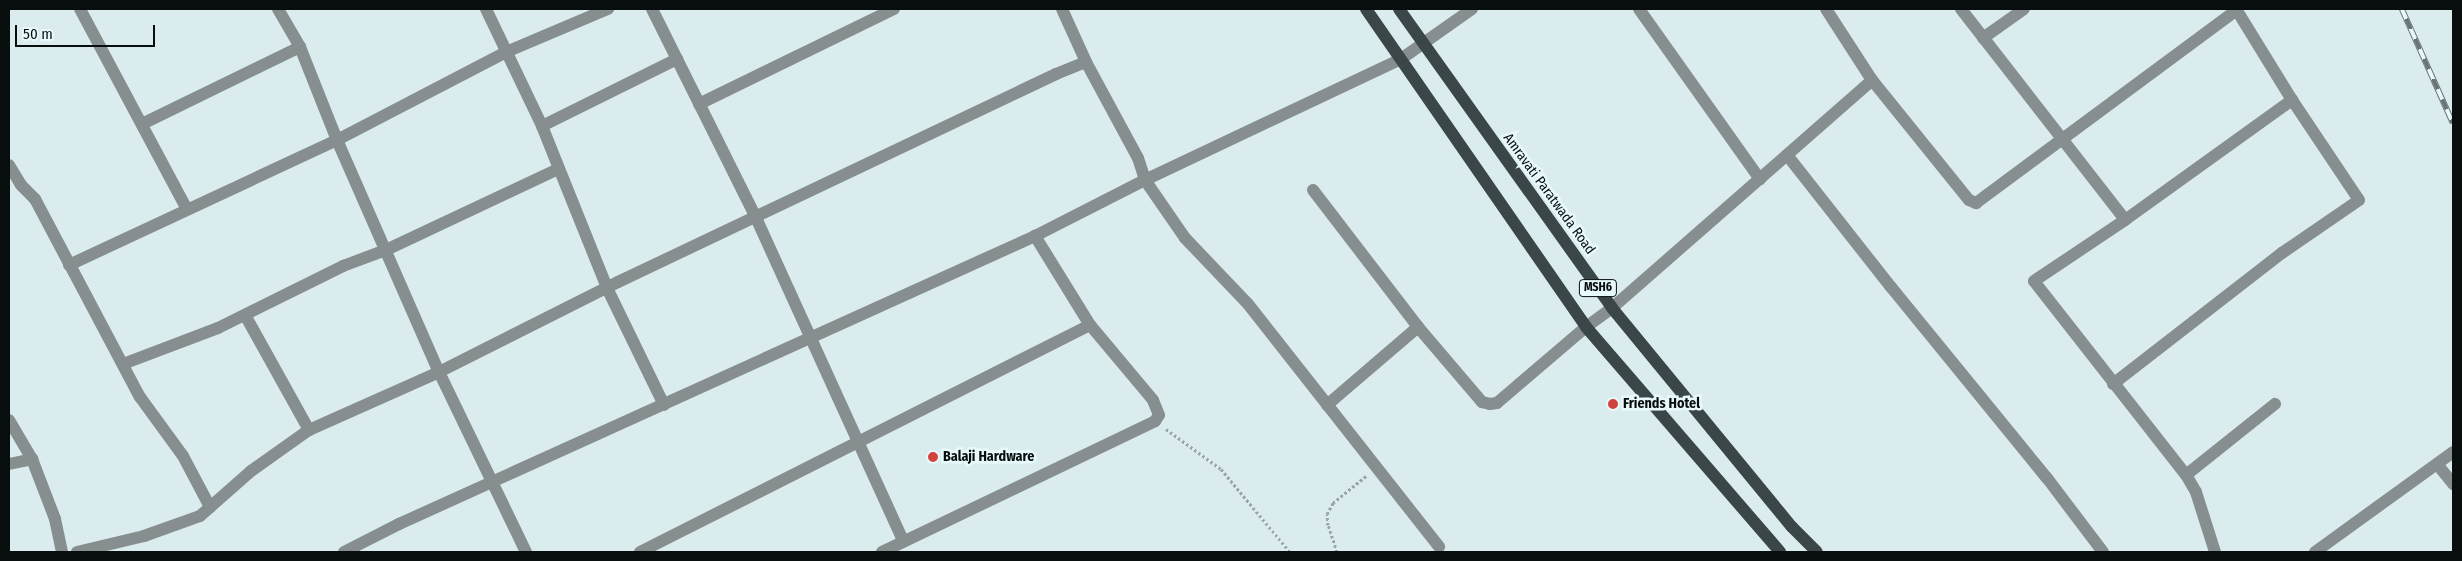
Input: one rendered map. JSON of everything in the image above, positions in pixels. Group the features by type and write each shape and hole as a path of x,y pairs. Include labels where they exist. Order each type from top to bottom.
{"main road":[{"name":"MSH6","path":"1366,9 1586,327 1780,552"},
{"name":"Amravati Paratwada Road","path":"1399,9 1612,308 1792,527 1816,552"}],"street":[{"path":"80,9 188,210"},
{"path":"278,9 300,48 337,140 439,372 526,552"},
{"path":"486,9 542,126 607,288 664,405"},
{"path":"69,265 337,140 506,52 608,9"},
{"path":"652,9 756,217 904,541"},
{"path":"699,104 894,9"},
{"path":"1062,9 1086,62 1138,158 1146,180 1184,238 1248,304 1439,547"},
{"path":"344,552 399,524 664,405 810,336 1035,236 1146,180 1401,59 1472,9"},
{"path":"1639,9 1760,178"},
{"path":"1826,9 1872,80 1972,203 1976,203 2236,10 2292,100 2359,200 2282,253 2114,384"},
{"path":"1961,9 2125,220"},
{"path":"1983,38 2024,9"},
{"path":"142,124 300,48"},
{"path":"542,126 677,59"},
{"path":"77,552 144,536 200,516 252,471 309,430 439,372 607,288 1056,74 1086,62"},
{"path":"1313,190 1418,327 1482,402 1497,403 1586,327 1612,308 1872,80"},
{"path":"2215,552 2196,492 2186,475 2034,281 2125,220 2292,100"},
{"path":"1787,155 1891,287 2047,478 2103,552"},
{"path":"9,165 21,185 34,199 140,397 183,456 210,507"},
{"path":"123,364 218,328 343,266 386,250 558,169"},
{"path":"9,189 21,185"},
{"path":"882,552 1155,421 1159,415 1153,400 1090,325 1035,236"},
{"path":"246,315 309,430"},
{"path":"640,552 1090,325"},
{"path":"1327,405 1418,327"},
{"path":"2186,475 2275,404"},
{"path":"9,420 32,458 55,519 62,552"},
{"path":"2315,552 2453,452"},
{"path":"9,464 32,458"},
{"path":"2437,464 2453,484"}],"path":[{"path":"1155,421 1221,469 1290,552"},
{"path":"1337,552 1328,525 1327,514 1333,503 1376,468"}],"railway":[{"path":"2402,9 2453,123"}],"place":[{"name":"Friends Hotel","path":"1613,404"},
{"name":"Balaji Hardware","path":"933,457"}]}
